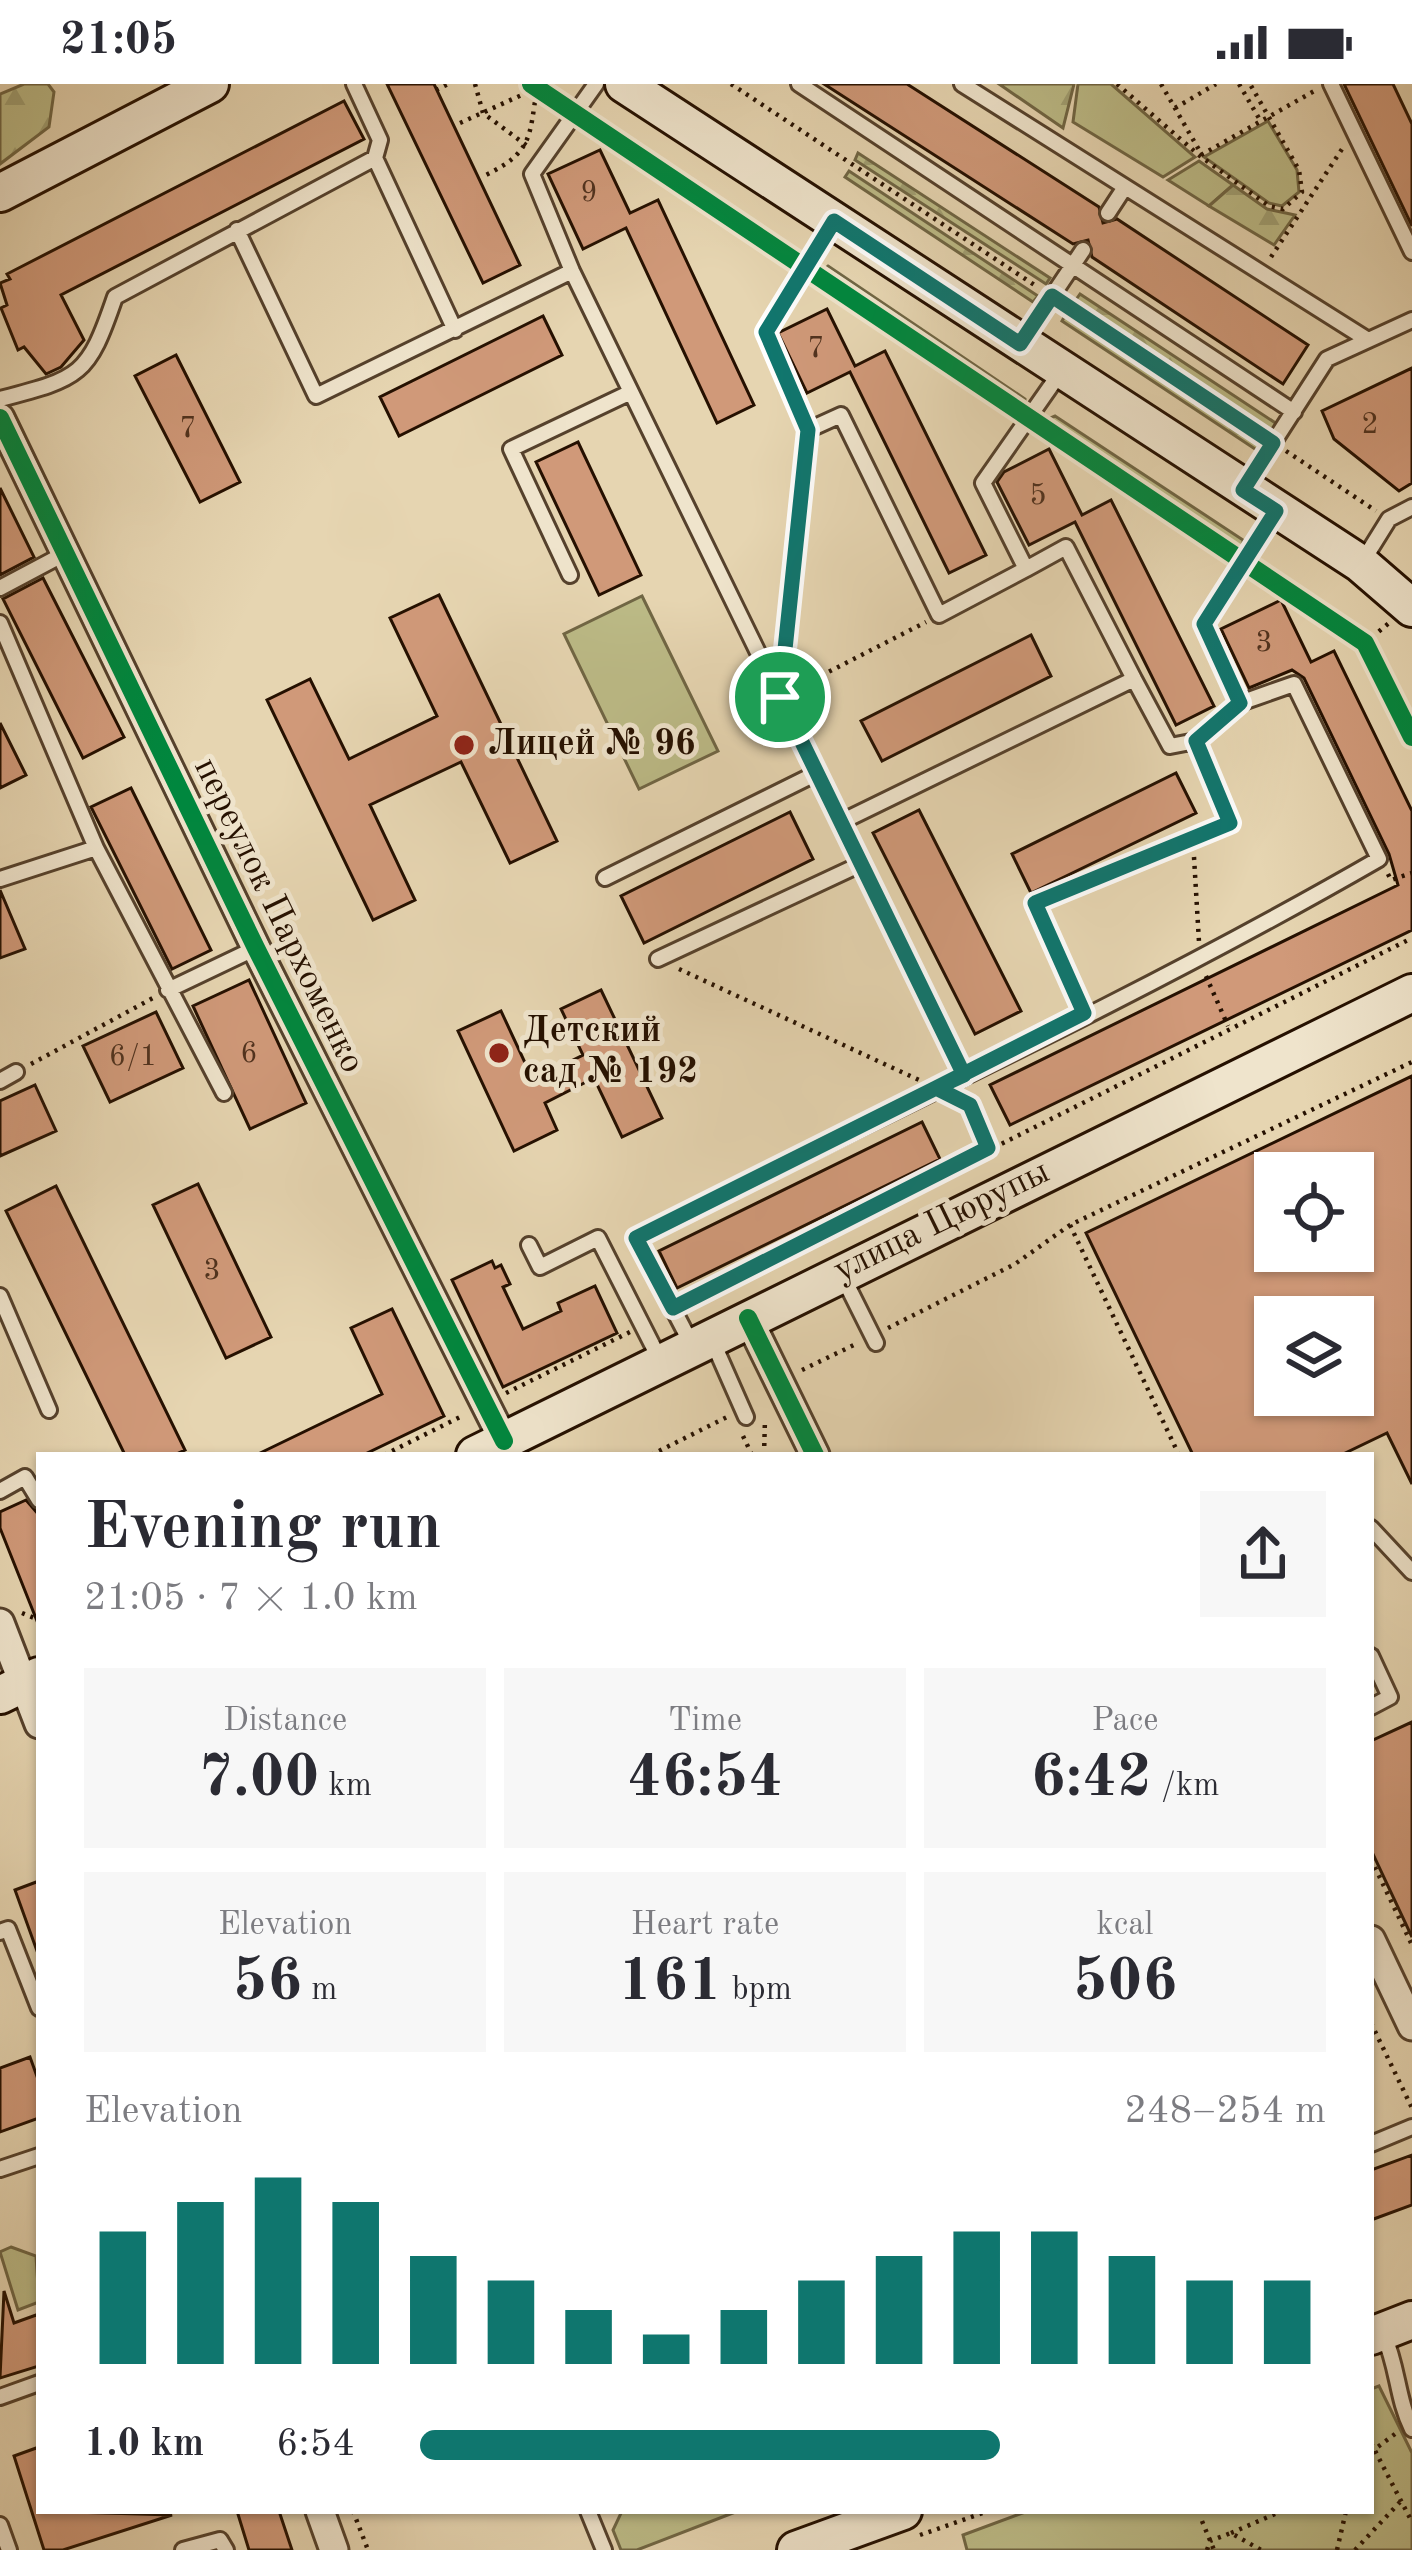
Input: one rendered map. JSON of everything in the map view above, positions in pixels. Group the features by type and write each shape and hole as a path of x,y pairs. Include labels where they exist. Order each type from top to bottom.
{"main road":[{"path":"0,194 166,96 210,84"},
{"path":"624,84 1385,578 1401,615"},
{"name":"улица Цюрупы","path":"489,1448 1412,993"},
{"path":"796,2550 902,2527"}],"street":[{"name":"переулок Пархоменко","path":"0,420 256,948 485,1403 489,1448"},
{"path":"748,1318 813,1452"},
{"path":"8,1617 21,1685 36,1718"},
{"path":"1374,1946 1412,2026"},
{"path":"321,2514 334,2550"}],"lane":[{"path":"354,84 380,140 375,158 455,330"},
{"path":"596,84 532,174 572,271 964,1075"},
{"path":"799,84 1078,257 1294,412"},
{"path":"962,84 1368,340"},
{"path":"1328,84 1412,252"},
{"path":"0,399 57,384 93,359 115,297 375,158"},
{"path":"1108,213 1125,187"},
{"path":"745,1412 688,1348 636,1238 1084,1013 1200,962 1379,859 1294,684 1240,703 1196,741 1169,746 1066,547 939,616 841,415 808,430 766,332 834,221"},
{"path":"237,230 316,397 572,271"},
{"path":"1020,344 1078,257"},
{"path":"1243,490 1327,358 1412,320"},
{"path":"1026,569 983,483 1062,370"},
{"path":"570,575 511,449 631,392"},
{"path":"1385,578 1389,519 1412,507"},
{"path":"1240,703 1204,624 1276,511"},
{"path":"0,588 64,554"},
{"path":"0,623 96,848 224,1093"},
{"path":"841,822 1134,680"},
{"path":"1084,1013 1035,903 1230,823 1196,741"},
{"path":"605,878 817,773"},
{"path":"0,880 96,848"},
{"path":"658,959 861,864"},
{"path":"168,990 256,948"},
{"path":"0,1081 16,1072"},
{"path":"530,1245 540,1267 598,1238 642,1327 688,1348"},
{"path":"841,1272 874,1339"},
{"path":"0,1296 49,1409"},
{"path":"0,1492 26,1478 36,1495"},
{"path":"1374,1531 1412,1572"},
{"path":"1374,1662 1390,1697 1374,1705"},
{"path":"0,1932 8,1929 36,2000"},
{"path":"1374,2143 1412,2128"},
{"path":"0,2169 36,2157"},
{"path":"1388,2329 1399,2369 1401,2407 1412,2429"},
{"path":"0,2397 36,2384"},
{"path":"589,2514 604,2550"},
{"path":"0,2525 9,2550"},
{"path":"183,2550 220,2540 226,2550"}],"path":[{"path":"436,90 448,84"},
{"path":"475,84 483,113 546,156"},
{"path":"730,84 1389,519"},
{"path":"1118,84 1201,155 1269,206 1283,208 1302,192 1299,170 1239,84"},
{"path":"1161,84 1201,155"},
{"path":"1174,108 1216,84"},
{"path":"1250,84 1264,119"},
{"path":"1201,155 1328,84"},
{"path":"460,123 535,86"},
{"path":"535,86 575,113"},
{"path":"484,176 514,162 527,147 535,86"},
{"path":"1262,272 1354,132"},
{"path":"780,697 808,430"},
{"path":"1365,643 1401,615"},
{"path":"780,697 939,616"},
{"path":"1347,631 1365,643 1375,662"},
{"path":"1394,700 1409,723"},
{"path":"673,1308 1412,938"},
{"path":"658,959 970,1105 988,1148"},
{"path":"16,1072 168,990"},
{"path":"764,1452 763,1396 780,1384 1015,1264 1070,1225 1412,1062"},
{"path":"1070,1225 1179,1452"},
{"path":"389,1452 642,1327"},
{"path":"658,1452 745,1412"},
{"path":"1374,1864 1412,1945"},
{"path":"1374,2029 1412,2108"},
{"path":"1374,2448 1398,2432 1401,2407"},
{"path":"1374,2453 1412,2522"},
{"path":"1355,2550 1401,2501"},
{"path":"353,2514 368,2550"},
{"path":"902,2527 972,2514"},
{"path":"1210,2541 1275,2514"},
{"path":"1337,2550 1345,2514"},
{"path":"1202,2521 1211,2550"},
{"path":"1231,2534 1261,2550"}],"green space":[{"path":"24,84 48,84 54,92 49,127 0,164 0,94"},
{"path":"999,84 1074,84 1063,128"},
{"path":"1078,84 1111,84 1195,157 1163,177 1073,122"},
{"path":"1268,121 1297,170 1299,192 1282,206 1269,203 1204,157"},
{"path":"858,153 1050,278 1046,284 855,160"},
{"path":"1199,161 1233,185 1209,206 1168,180"},
{"path":"849,171 1038,296 1033,302 845,177"},
{"path":"1233,185 1267,209 1295,215 1274,245 1209,206"},
{"path":"828,266 1025,399 1025,407 822,271"},
{"path":"1080,294 1277,424 1272,431 1075,301"},
{"path":"1066,314 1263,444 1258,451 1062,321"},
{"path":"1055,416 1243,540 1243,548 1048,419"},
{"path":"642,596 718,751 639,789 564,634"},
{"path":"11,2247 36,2256 36,2303 18,2310 0,2252"},
{"path":"1379,2386 1412,2453 1412,2550 967,2550 963,2535 1020,2514 1374,2514 1374,2388"},
{"path":"621,2514 730,2514 637,2550 621,2550 613,2530"}],"building":[{"path":"387,84 434,84 520,265 483,283"},
{"path":"824,84 907,84 1099,207 1103,223 1117,219 1308,345 1283,384 1092,257 1088,240 1073,244"},
{"path":"1344,84 1393,84 1412,124 1412,226"},
{"path":"344,101 364,139 61,295 84,340 61,367 46,374 24,347 18,350 1,308 7,305 0,283 10,279 7,274"},
{"path":"600,150 630,213 658,200 754,405 717,423 626,228 583,249 548,174"},
{"path":"827,309 855,366 885,351 986,555 949,573 850,372 807,393 778,333"},
{"path":"543,316 562,355 399,436 380,397"},
{"path":"176,355 240,482 200,502 135,376"},
{"path":"1412,368 1412,483 1399,491 1334,439 1322,411"},
{"path":"578,442 641,575 599,595 536,462"},
{"path":"1049,449 1082,515 1111,500 1214,706 1176,725 1075,522 1029,545 997,482 1004,472"},
{"path":"0,488 34,557 0,575"},
{"path":"43,578 124,737 83,758 3,599"},
{"path":"439,595 557,841 510,863 461,762 370,805 415,900 373,920 267,700 310,679 349,759 437,716 390,618"},
{"path":"1281,600 1311,662 1334,651 1412,811 1412,930 1010,1125 990,1085 1398,885 1389,854 1304,678 1292,670 1249,688 1221,629"},
{"path":"1031,635 1051,676 882,761 861,721"},
{"path":"0,723 26,775 0,788"},
{"path":"1176,773 1196,813 1031,893 1012,854"},
{"path":"131,788 211,950 172,969 91,807"},
{"path":"919,810 1021,1011 975,1034 873,833"},
{"path":"790,812 813,859 644,943 621,896"},
{"path":"0,890 25,949 0,958"},
{"path":"249,980 306,1103 250,1129 193,1006"},
{"path":"601,990 662,1118 622,1137 594,1078 545,1103 557,1130 514,1151 458,1031 501,1011 533,1080 583,1055 561,1009"},
{"path":"156,1012 183,1068 110,1102 83,1046"},
{"path":"1412,1076 1412,1484 1387,1433 1347,1452 1192,1452 1086,1233 1254,1152 1254,1272 1374,1272 1374,1152 1254,1152"},
{"path":"35,1085 56,1131 0,1156 0,1101"},
{"path":"922,1122 940,1159 677,1288 659,1251"},
{"path":"198,1184 271,1337 226,1358 153,1205"},
{"path":"56,1186 185,1450 124,1452 6,1211"},
{"path":"492,1261 495,1268 501,1265 510,1284 503,1287 523,1329 561,1311 558,1303 595,1286 617,1333 503,1387 452,1280"},
{"path":"392,1309 444,1416 369,1452 262,1452 382,1394 351,1328"},
{"path":"26,1500 36,1512 36,1618 0,1528 0,1512"},
{"path":"1412,1722 1412,1937 1374,1856 1374,1740"},
{"path":"36,1882 36,1948 15,1890"},
{"path":"30,2057 36,2074 36,2119 0,2132 0,2068"},
{"path":"1412,2155 1412,2205 1374,2219 1374,2169"},
{"path":"4,2291 14,2323 36,2315 36,2367 0,2378"},
{"path":"36,2448 36,2514 172,2515 63,2550 44,2550 14,2456"},
{"path":"238,2514 280,2514 292,2550 249,2550"}],"cycle path":[{"path":"531,84 1365,643 1412,737"},
{"path":"0,418 256,948 504,1441"},
{"path":"748,1318 814,1452"}],"place":[{"name":"Лицей № 96","path":"464,745"},
{"name":"Детский сад № 192","path":"499,1053"}],"route":[{"path":"780,697 808,430 766,332 802,266 834,221 1020,344 1052,296 1273,443 1243,490 1276,511 1204,624 1240,703 1196,741 1230,823 1035,903 1084,1013 964,1075 936,1088 970,1105 988,1148 673,1308 636,1238 936,1088 964,1075 780,697"}]}
